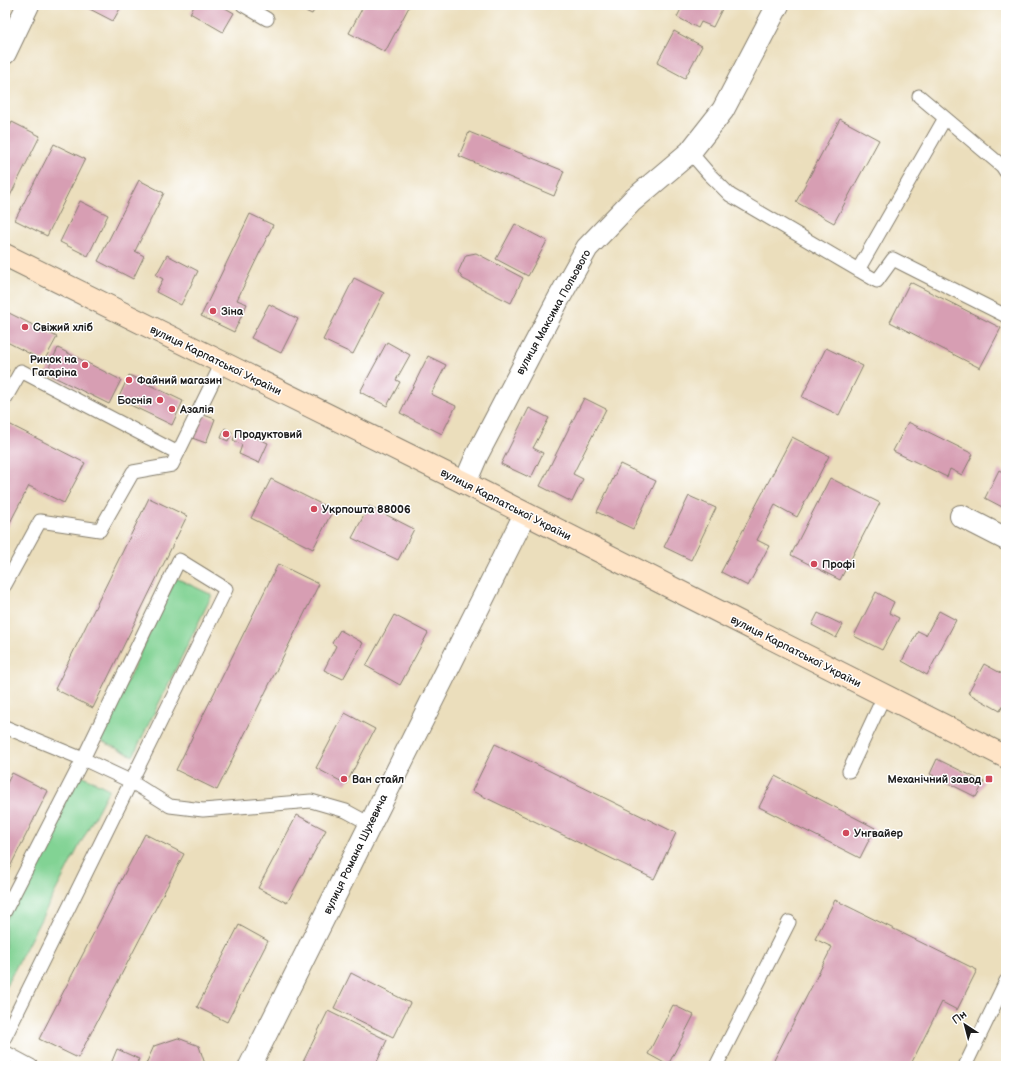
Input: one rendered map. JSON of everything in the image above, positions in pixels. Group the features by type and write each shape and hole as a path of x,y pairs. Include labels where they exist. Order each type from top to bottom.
{"main road":[{"name":"вулиця Карпатської України","path":"5,255 465,483 1006,757"}],"street":[{"path":"5,52 28,5"},
{"name":"вулиця Максима Польового","path":"465,483 477,455 547,321 588,248 632,202 690,152 723,110 778,5"},
{"name":"вулиця Романа Шухевича","path":"250,1066 525,514"},
{"path":"962,516 1006,538"}],"lane":[{"path":"243,5 267,19"},
{"path":"919,96 1002,166 1006,172"},
{"path":"858,270 945,118"},
{"path":"690,152 709,174 730,194 877,281 893,259 1006,316"},
{"path":"5,585 40,522 100,530 133,472 172,465 222,363"},
{"path":"5,399 21,371 178,453"},
{"path":"5,910 83,759 179,560 226,588 5,1037"},
{"path":"849,771 884,696"},
{"path":"5,727 83,759 130,781 170,806 203,810 311,801 346,812 370,824"},
{"path":"716,1066 789,922"},
{"path":"965,1066 1006,981"},
{"path":"5,1052 31,1066"}],"green space":[{"path":"176,578 212,595 133,756 99,740"},
{"path":"79,774 109,789 5,988 5,921"}],"building":[{"path":"82,5 122,5 113,21"},
{"path":"195,5 220,5 234,13 223,32 190,13"},
{"path":"292,5 317,5 312,14"},
{"path":"364,5 410,5 385,52 349,33"},
{"path":"683,5 724,5 713,27 701,22 698,28 677,17"},
{"path":"674,31 702,46 685,78 657,63"},
{"path":"840,119 879,140 834,223 796,202"},
{"path":"12,122 40,136 5,206 5,137"},
{"path":"469,132 564,171 554,196 459,156"},
{"path":"54,144 85,159 47,236 15,220"},
{"path":"139,180 164,193 135,251 144,256 133,279 98,261"},
{"path":"80,201 108,215 88,256 60,242"},
{"path":"250,214 273,225 237,300 247,304 234,332 201,316"},
{"path":"515,224 547,241 528,276 496,259"},
{"path":"476,253 523,278 511,303 463,279 458,272 466,255"},
{"path":"167,255 198,271 181,305 156,292 163,279 156,275"},
{"path":"354,278 384,293 353,354 323,340"},
{"path":"910,282 1001,328 980,368 890,322"},
{"path":"269,304 298,319 281,353 251,338"},
{"path":"5,311 57,337 44,361 5,341"},
{"path":"387,342 410,355 396,380 400,382 387,406 360,392"},
{"path":"58,348 121,380 109,404 46,373"},
{"path":"826,348 863,366 839,415 802,397"},
{"path":"428,356 446,365 431,394 456,406 442,434 400,413"},
{"path":"5,368 9,370 5,381"},
{"path":"129,375 183,401 172,425 118,399"},
{"path":"584,398 606,409 573,474 583,479 572,502 540,486"},
{"path":"529,408 549,418 533,448 543,453 531,478 501,464"},
{"path":"201,414 215,419 206,443 192,438"},
{"path":"5,422 85,463 64,503 29,486 5,532"},
{"path":"908,422 973,454 962,475 950,469 947,477 893,451"},
{"path":"225,428 232,432 228,441 221,438"},
{"path":"238,430 268,443 259,463 239,454 242,445 233,440"},
{"path":"792,437 829,456 797,517 775,505 757,540 769,546 748,586 721,572"},
{"path":"620,464 656,481 633,529 597,512"},
{"path":"999,470 1006,474 1006,509 985,498"},
{"path":"830,478 880,503 840,580 791,555"},
{"path":"271,479 333,510 313,549 251,518"},
{"path":"689,496 716,508 691,560 664,547"},
{"path":"149,498 187,516 93,708 55,689"},
{"path":"369,506 414,529 398,560 352,538"},
{"path":"278,564 319,584 217,790 176,770"},
{"path":"876,592 894,602 889,613 899,618 882,650 854,636"},
{"path":"939,611 956,620 927,675 902,661 918,631 926,635"},
{"path":"818,613 843,625 836,638 812,625"},
{"path":"394,615 428,633 400,685 366,666"},
{"path":"340,630 363,643 343,679 324,670 336,646 332,643"},
{"path":"984,664 1006,676 1006,700 1000,711 968,693"},
{"path":"345,713 375,729 346,784 316,768"},
{"path":"495,744 676,833 654,879 472,791"},
{"path":"937,759 984,782 976,797 930,774"},
{"path":"12,773 48,791 5,877 5,787"},
{"path":"775,776 875,828 860,858 759,807"},
{"path":"297,815 326,830 287,903 258,888"},
{"path":"145,834 184,854 78,1058 39,1039"},
{"path":"835,900 977,970 957,1010 942,1002 910,1066 771,1066 832,947 815,939"},
{"path":"239,925 268,941 227,1022 197,1007"},
{"path":"351,973 410,1003 393,1037 334,1008"},
{"path":"673,1005 694,1015 668,1065 648,1054"},
{"path":"328,1011 387,1040 375,1066 301,1066"},
{"path":"178,1038 199,1046 205,1064 204,1066 145,1066 154,1046"},
{"path":"117,1049 139,1059 136,1066 110,1066"}],"place":[{"name":"Зіна","path":"213,311"},
{"name":"Свіжий хліб","path":"25,327"},
{"name":"Ринок на Гагаріна","path":"85,365"},
{"name":"Файний магазин","path":"129,380"},
{"name":"Боснія","path":"160,400"},
{"name":"Азалія","path":"172,409"},
{"name":"Продуктовий","path":"226,434"},
{"name":"Укрпошта 88006","path":"314,509"},
{"name":"Профі","path":"814,564"},
{"name":"Ван стайл","path":"344,779"},
{"name":"Механічний завод","path":"989,779"},
{"name":"Унгвайер","path":"846,833"}]}
